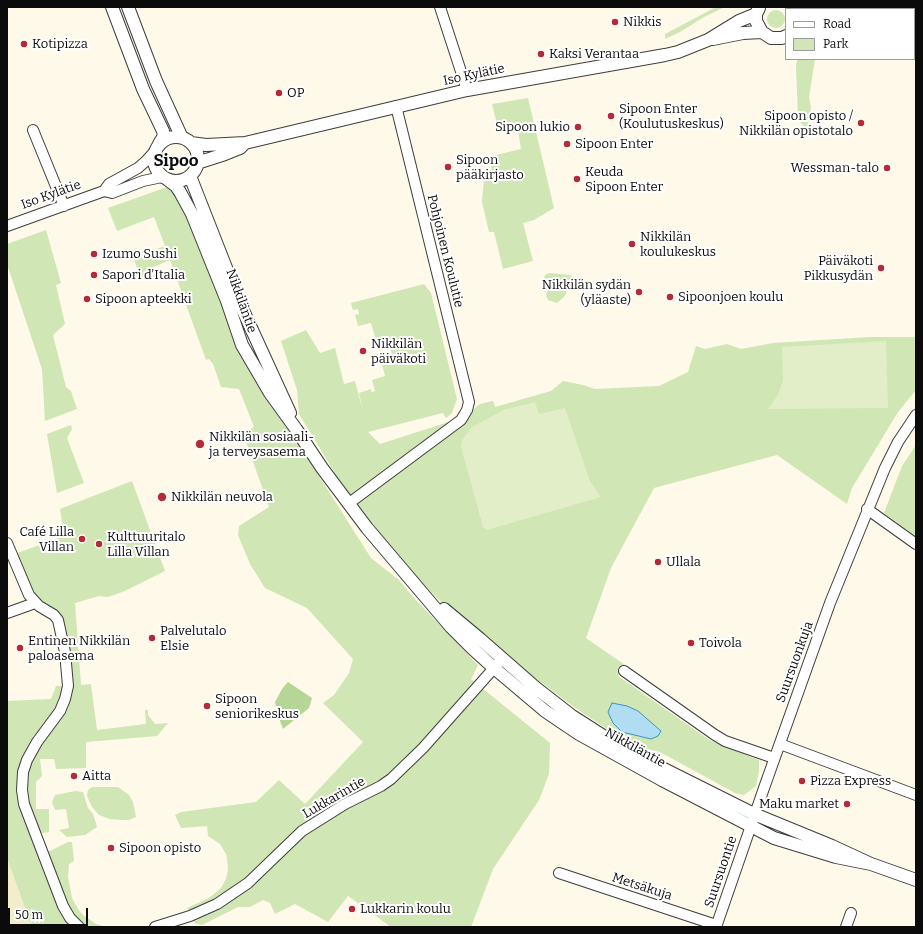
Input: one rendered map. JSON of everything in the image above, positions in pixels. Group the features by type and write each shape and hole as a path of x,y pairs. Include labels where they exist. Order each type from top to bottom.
{"street":[{"path":"112,7 143,89 163,131 164,136 153,157 154,166 165,178 178,181 190,176 195,169 198,163 197,154 186,140 156,81 128,7"},
{"path":"440,7 467,90"},
{"path":"758,11 756,21 762,32 772,38 785,36"},
{"name":"Iso Kylätie","path":"186,140 206,145 245,143 467,90 678,52 708,40 758,11"},
{"name":"Iso Kylätie","path":"708,40 743,33 762,32"},
{"name":"Pohjoinen Koulutie","path":"348,504 461,420 467,410 469,402 396,106"},
{"path":"33,130 64,206"},
{"path":"157,147 169,138 186,140"},
{"name":"Iso Kylätie","path":"198,163 240,148 245,143"},
{"name":"Iso Kylätie","path":"7,226 104,191 109,184 138,168 146,161 157,147"},
{"name":"Nikkiläntie","path":"190,176 241,306 283,395 296,429"},
{"name":"Iso Kylätie","path":"104,191 112,193 151,179 165,178"},
{"name":"Nikkiläntie","path":"165,178 176,186 192,214 227,301 242,345 270,393 348,504 424,594 480,639 498,664 545,711 579,734 662,780 774,838 836,857 871,864"},
{"name":"Suursuonkuja","path":"750,826 830,603 867,509 898,442 916,415"},
{"path":"867,509 916,544"},
{"path":"7,543 29,595 35,603 54,615 58,620 65,652 68,678 65,700 60,711 37,742 27,760 23,772 22,790 24,804 63,906 70,918 79,927"},
{"path":"7,613 35,603"},
{"name":"Nikkiläntie","path":"498,664 572,716 611,741 658,766 754,814 832,846 871,864 916,880"},
{"name":"Lukkarintie","path":"155,927 190,916 217,904 248,883 302,831 345,804 381,786 391,779 418,754 498,664"},
{"path":"624,671 725,741 774,758"},
{"path":"780,744 916,795"},
{"name":"Suursuontie","path":"716,926 750,826"},
{"name":"Metsäkuja","path":"558,873 716,926"},
{"path":"846,927 851,913"}],"shaded area":[{"path":"7,858 32,927 7,927"}],"green space":[{"path":"716,7 725,7 665,39 665,34"},
{"path":"772,10 780,10 785,15 783,26 780,28 772,28 767,23 767,15"},
{"path":"798,60 815,60 809,97 811,107 807,130 798,120 796,64"},
{"path":"528,98 554,208 534,220 523,223 533,261 503,269 494,232 489,232 482,202 484,179 494,176 488,157 521,149 517,124 498,128 492,104"},
{"path":"170,186 182,201 258,383 371,558 399,580 414,598 478,665 471,679 550,743 549,774 539,800 493,869 471,927 391,927 348,896 328,922 295,904 275,914 270,903 263,900 250,907 238,907 202,925 196,924 193,921 187,908 209,898 221,888 226,879 228,870 227,858 220,844 208,836 207,826 181,828 175,815 181,812 256,802 279,780 305,804 363,742 323,703 334,695 349,673 353,659 307,608 265,588 250,564 238,535 239,526 269,507 243,433 254,427 239,389 221,387 213,364 209,359 206,360 170,260 146,270 148,276 141,279 131,251 137,248 140,255 165,246 154,217 117,231 108,208"},
{"path":"46,230 61,283 56,285 65,324 53,335 66,387 71,391 77,409 45,421 42,369 7,264 7,244"},
{"path":"549,273 570,275 574,279 564,297 557,303 548,300 546,296 548,288 544,286 543,282 545,275"},
{"path":"424,284 431,293 457,399 452,413 446,418 443,413 368,432 380,444 464,417 480,404 493,401 495,407 551,391 563,381 595,389 659,386 688,372 696,346 705,349 727,344 741,349 773,343 870,337 916,337 916,390 898,412 852,488 847,504 777,455 654,488 611,568 586,638 625,665 618,676 711,741 759,760 759,771 756,786 744,795 735,793 660,752 631,745 574,707 519,666 441,602 423,584 383,537 336,475 299,414 297,390 281,341 306,330 320,353 335,348 344,384 355,381 363,411 359,393 371,389 371,392 375,391 372,380 385,376 380,357 392,354 388,340 377,343 371,323 358,326 355,315 359,314 358,309 353,310 351,303"},
{"path":"886,341 888,408 768,409 778,395 783,380 782,347"},
{"path":"535,402 539,414 565,408 590,481 601,497 487,530 483,527 461,447 462,440 472,427 503,410"},
{"path":"71,425 72,429 67,438 84,483 57,493 47,434"},
{"path":"916,445 916,536 884,513 902,466"},
{"path":"132,481 165,571 125,591 108,597 99,596 75,603 81,685 91,684 97,730 146,724 145,710 148,710 148,715 155,724 168,723 157,736 86,742 86,768 56,769 54,759 40,759 42,776 36,782 36,809 49,809 49,832 36,834 43,853 68,842 72,842 74,861 69,864 68,877 72,898 83,915 96,924 107,927 32,927 7,858 7,701 51,699 56,686 68,686 58,620 35,603 12,555 64,536 60,509"},
{"path":"288,682 312,698 309,708 283,729 277,713 275,702 282,689"},
{"path":"92,787 118,787 129,795 133,802 136,817 129,820 121,820 110,819 99,815 92,807 87,796 88,790"},
{"path":"75,791 83,792 88,808 93,814 97,827 85,835 67,837 59,830 69,828 66,809 55,810 52,802 55,795"}],"water":[{"path":"612,703 627,706 638,711 661,731 658,736 651,739 622,732 613,723 608,712"}],"place":[{"name":"Nikkis","path":"615,22"},
{"name":"Kotipizza","path":"24,44"},
{"name":"Kaksi Verantaa","path":"541,54"},
{"name":"OP","path":"279,93"},
{"name":"Sipoon Enter (Koulutuskeskus)","path":"611,116"},
{"name":"Sipoon opisto / Nikkilän opistotalo","path":"861,123"},
{"name":"Sipoon lukio","path":"578,127"},
{"name":"Sipoon Enter","path":"567,144"},
{"name":"Sipoon pääkirjasto","path":"448,167"},
{"name":"Wessman-talo","path":"887,168"},
{"name":"Keuda Sipoon Enter","path":"577,179"},
{"name":"Nikkilän koulukeskus","path":"632,244"},
{"name":"Izumo Sushi","path":"94,254"},
{"name":"Päiväkoti Pikkusydän","path":"881,268"},
{"name":"Sapori d'Italia","path":"94,275"},
{"name":"Nikkilän sydän (yläaste)","path":"639,292"},
{"name":"Sipoonjoen koulu","path":"670,297"},
{"name":"Sipoon apteekki","path":"87,299"},
{"name":"Nikkilän päiväkoti","path":"363,351"},
{"name":"Nikkilän sosiaali- ja terveysasema","path":"200,444"},
{"name":"Nikkilän neuvola","path":"162,497"},
{"name":"Café Lilla Villan","path":"82,539"},
{"name":"Kulttuuritalo Lilla Villan","path":"99,544"},
{"name":"Ullala","path":"658,562"},
{"name":"Palvelutalo Elsie","path":"152,638"},
{"name":"Toivola","path":"691,643"},
{"name":"Entinen Nikkilän paloasema","path":"20,648"},
{"name":"Sipoon seniorikeskus","path":"207,706"},
{"name":"Aitta","path":"74,776"},
{"name":"Pizza Express","path":"802,781"},
{"name":"Maku market","path":"847,804"},
{"name":"Sipoon opisto","path":"111,848"},
{"name":"Lukkarin koulu","path":"352,909"}],"district":[{"name":"Sipoo","path":"176,161"}]}
